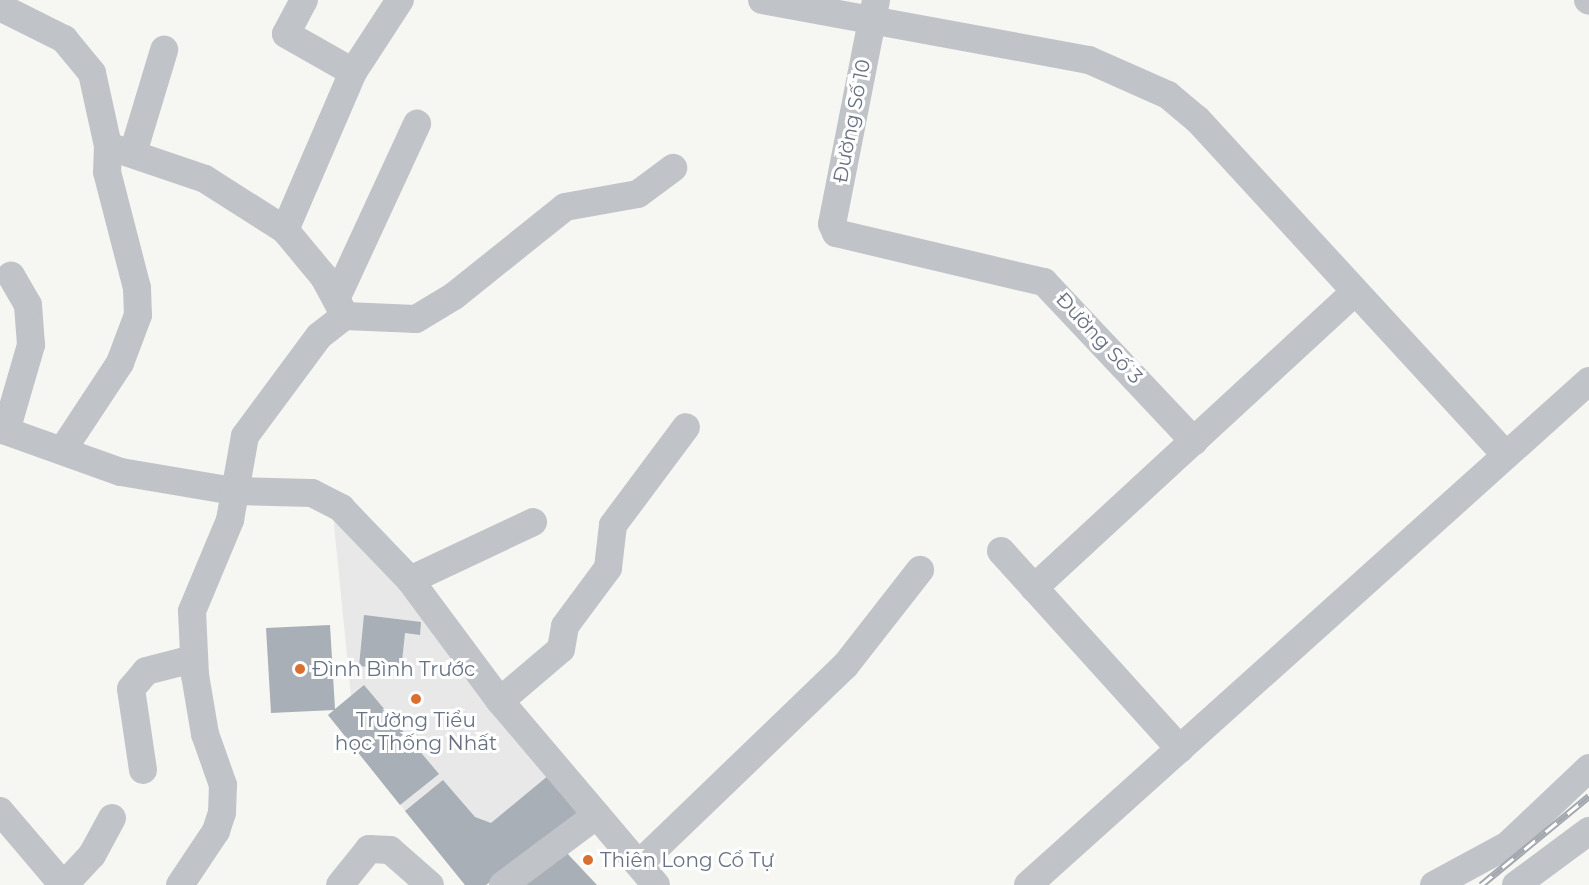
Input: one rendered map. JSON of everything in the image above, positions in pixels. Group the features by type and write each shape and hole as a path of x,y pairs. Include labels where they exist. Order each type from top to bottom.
{"street":[{"path":"304,0 286,34 353,72"},
{"path":"285,230 353,72 400,0"},
{"path":"762,0 874,10 1089,60 1145,82 1190,112 1506,455"},
{"path":"0,8 64,39 76,51 100,93 121,149 205,179 285,230 341,307 416,319 454,296 565,207 638,194 673,168"},
{"name":"Đường Số 10","path":"843,238 832,224 874,10"},
{"path":"62,451 120,363 138,315 130,246 106,172 121,149 164,50"},
{"path":"180,885 216,831 223,800 193,659 192,611 230,520 233,491 245,436 341,307 417,124"},
{"name":"Đường Số 3","path":"843,238 1044,282 1194,441"},
{"path":"11,276 28,305 31,345 3,430 122,472 233,491 326,497 360,524 410,580 500,701 648,879 845,666 920,570"},
{"path":"1034,588 1355,292"},
{"path":"1029,885 1589,381"},
{"path":"500,701 561,649 565,626 608,568 613,525 686,427"},
{"path":"410,580 533,522"},
{"path":"1001,552 1180,749"},
{"path":"143,770 130,689 146,671 193,659"},
{"path":"1434,885 1508,845 1589,768"},
{"path":"0,811 58,883 92,855 112,818"},
{"path":"503,885 597,815"},
{"path":"1516,885 1589,831"},
{"path":"340,885 369,849 390,850 430,885"}],"shaded area":[{"name":"Trường Tiểu học Thống Nhất","path":"333,514 365,544 581,813 486,885 465,885 328,715 351,696"}],"building":[{"path":"364,615 421,622 420,635 405,633 401,671 359,666"},
{"path":"330,625 335,709 364,685 439,774 400,805 328,715 334,710 271,713 266,628"},
{"path":"549,775 581,813 486,885 465,885 405,811 443,780 475,817 491,823"},
{"path":"565,851 597,885 521,885"}],"railway":[{"path":"1481,885 1589,796"}],"place":[{"name":"Đình Bình Trước","path":"300,669"},
{"name":"Trường Tiểu học Thống Nhất","path":"416,699"},
{"name":"Thiên Long Cổ Tự","path":"588,860"}]}
